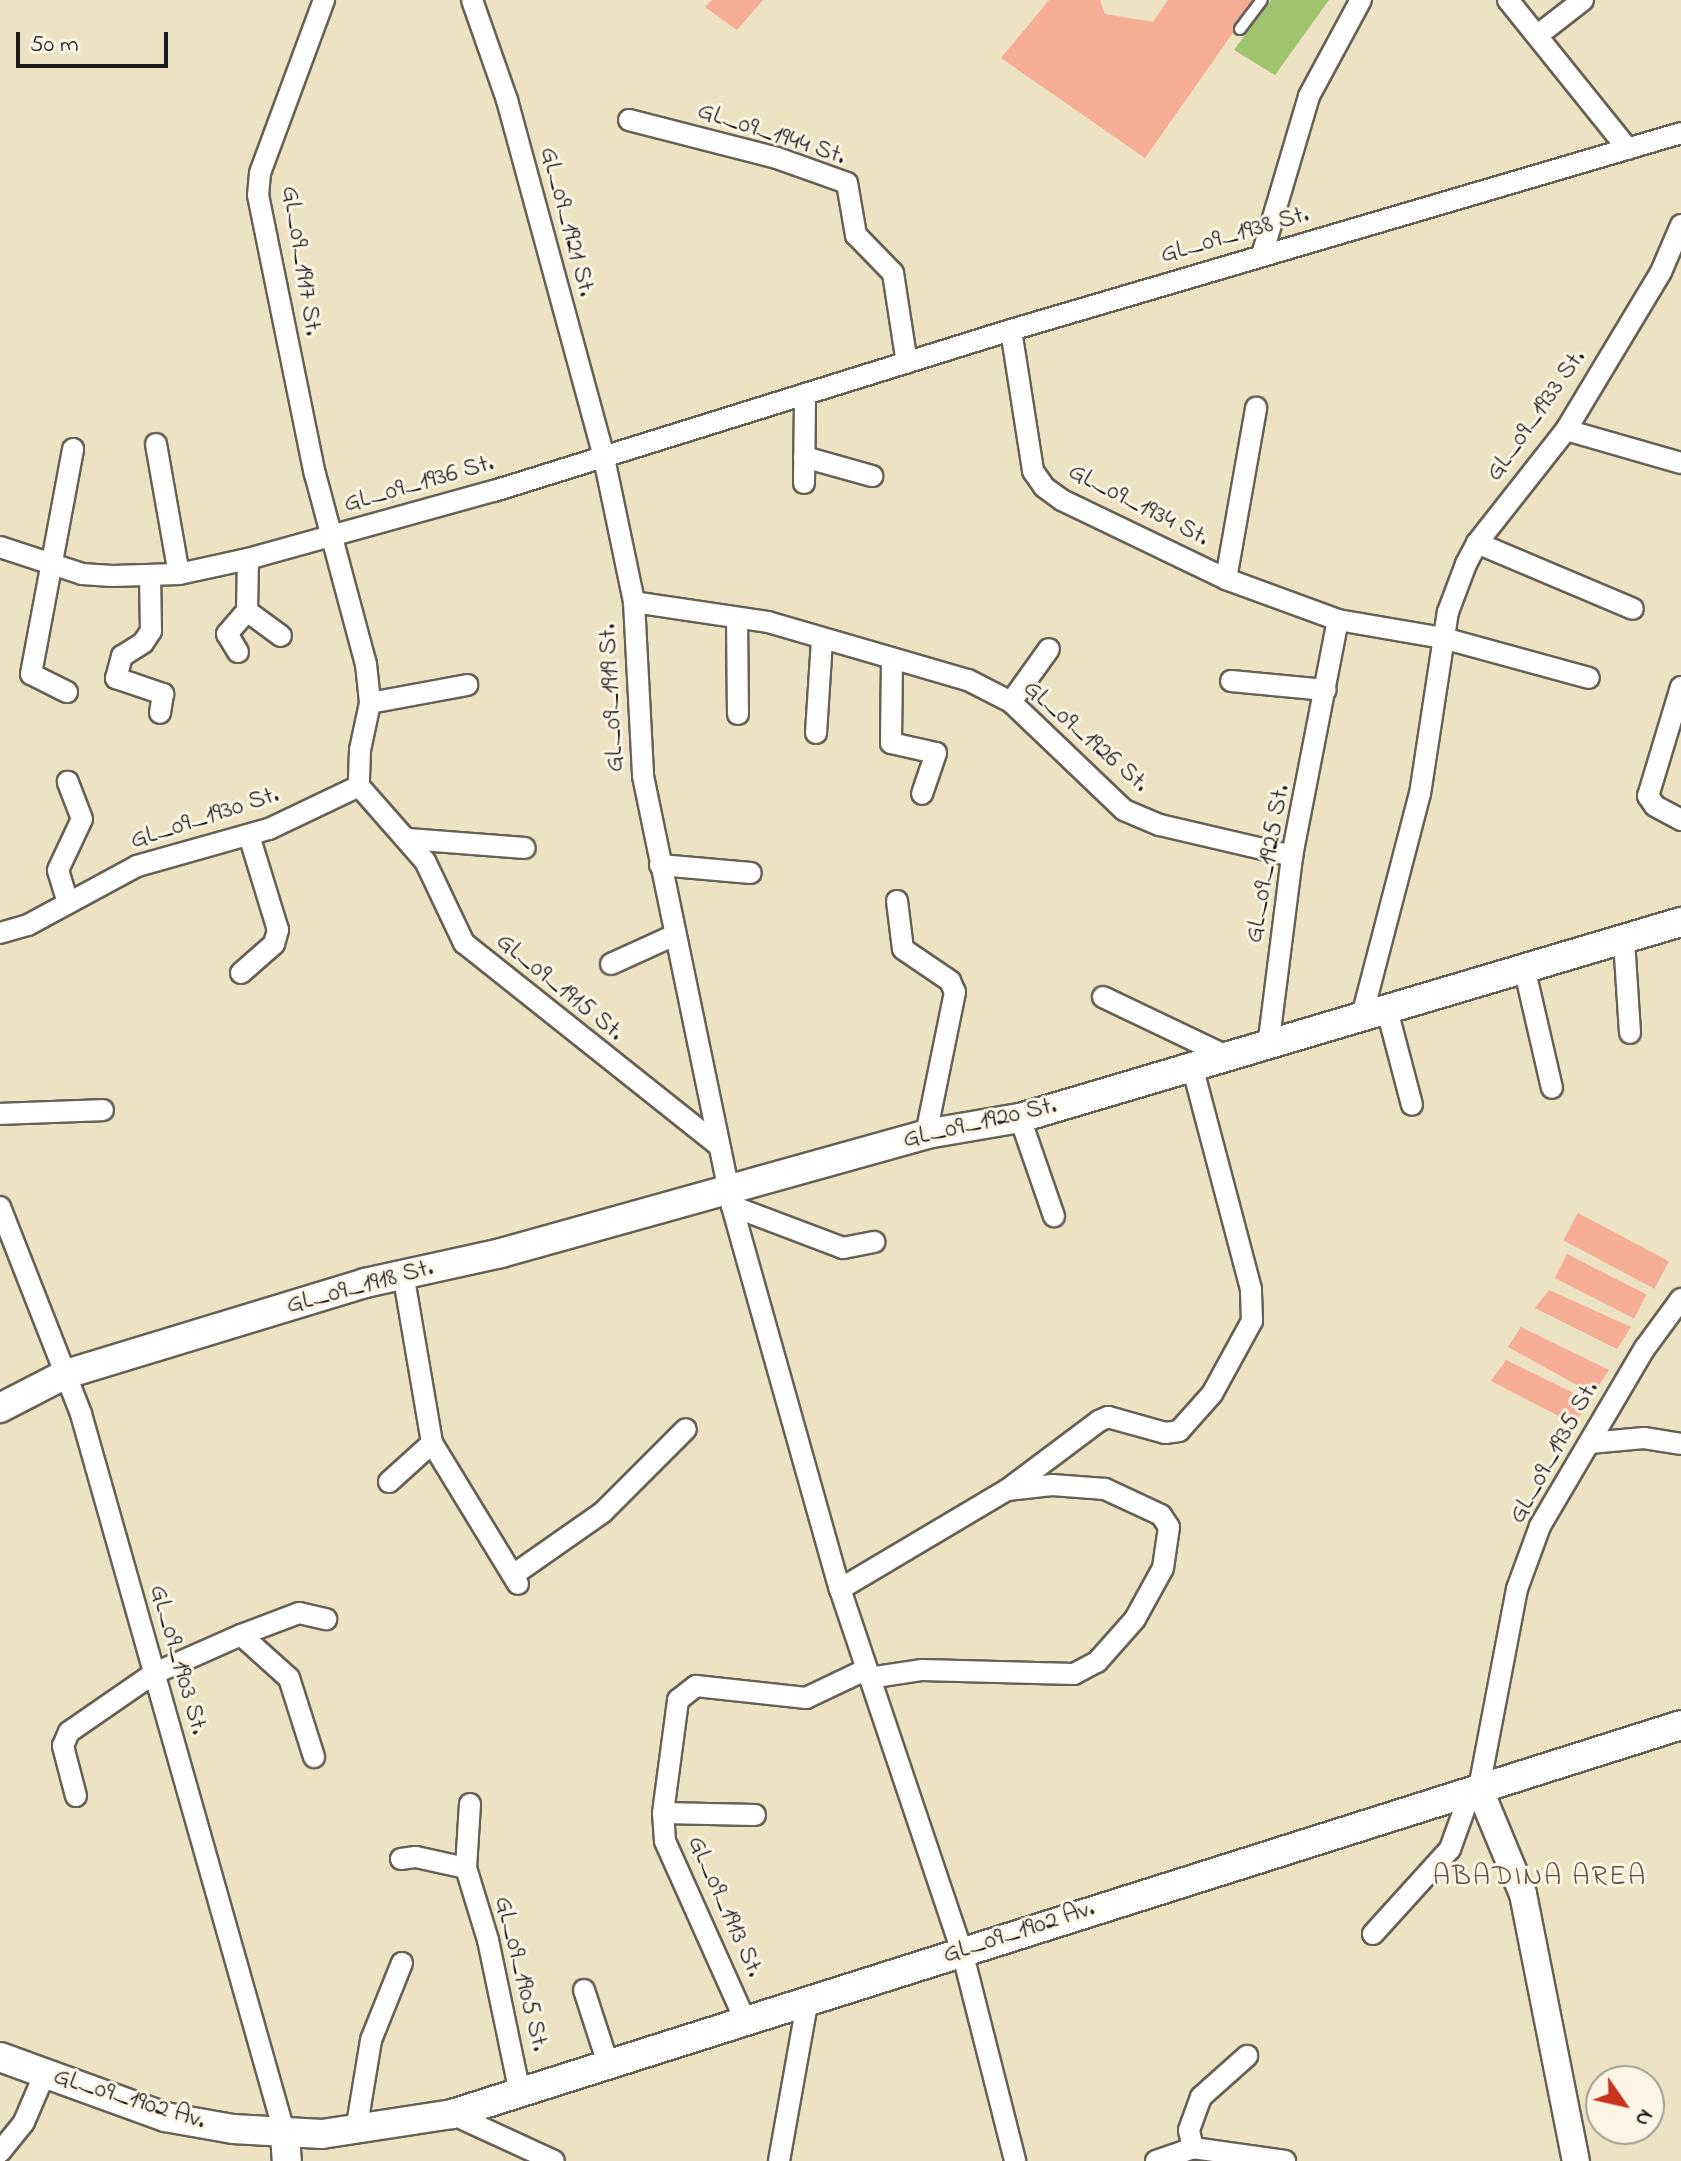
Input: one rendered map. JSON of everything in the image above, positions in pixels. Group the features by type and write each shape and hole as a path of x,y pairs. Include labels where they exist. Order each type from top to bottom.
{"main road":[{"name":"GL_09_1920 St.","path":"730,1199 926,1134 1020,1118 1231,1058 1374,1011 1681,922"},
{"name":"GL_09_1918 St.","path":"0,1408 66,1374 403,1273 730,1199"},
{"name":"GL_09_1902 Av.","path":"0,2057 192,2124 286,2148 356,2131 452,2114 808,1998 1681,1725"}],"street":[{"name":"GL_09_1917 St.","path":"324,0 297,85 260,173 258,195 331,537"},
{"name":"GL_09_1921 St.","path":"472,0 507,100 604,458"},
{"path":"1262,255 1309,96 1361,0"},
{"path":"1508,0 1628,149"},
{"path":"1538,35 1583,0"},
{"name":"GL_09_1944 St.","path":"629,120 777,158 847,183 856,235 893,273 907,363"},
{"name":"GL_09_1938 St.","path":"604,458 1262,255 1628,149 1678,140"},
{"name":"GL_09_1933 St.","path":"1374,1011 1420,794 1448,612 1477,543 1566,430 1661,272 1681,225"},
{"name":"GL_09_1934 St.","path":"1011,330 1033,471 1044,487 1226,579 1338,620 1443,638"},
{"path":"804,483 805,395"},
{"name":"GL_09_1934 St.","path":"1226,579 1256,408"},
{"path":"1566,430 1681,463"},
{"path":"156,444 179,574"},
{"path":"67,692 31,674 73,449"},
{"path":"804,457 872,476"},
{"name":"GL_09_1936 St.","path":"0,547 50,566 82,574 179,574 331,537 604,458"},
{"name":"GL_09_1919 St.","path":"604,458 634,602 640,757 730,1199 840,1589 962,1951 1015,2161"},
{"path":"331,537 357,618 370,703 360,750 359,786"},
{"path":"1477,543 1633,609"},
{"path":"238,652 227,634 247,611 248,559"},
{"path":"150,575 151,631 143,643 122,656 116,678 163,694 160,713"},
{"name":"GL_09_1926 St.","path":"634,602 768,622 968,680 1011,702 1124,810 1160,825 1292,856"},
{"path":"247,611 281,636"},
{"path":"737,619 738,714"},
{"name":"GL_09_1925 St.","path":"1268,1047 1292,856 1338,620"},
{"path":"1443,638 1589,678"},
{"path":"816,733 822,640"},
{"path":"1011,702 1049,649"},
{"path":"892,660 891,743 936,753 922,794"},
{"path":"1231,681 1326,690"},
{"path":"370,703 467,685"},
{"path":"1679,700 1648,796 1655,806 1681,820"},
{"path":"68,782 82,819 58,870 68,903"},
{"name":"GL_09_1930 St.","path":"0,933 68,903 137,866 249,835 359,786"},
{"name":"GL_09_1915 St.","path":"359,786 408,839 464,943 717,1144"},
{"path":"241,973 278,934 249,835"},
{"path":"408,839 525,848"},
{"path":"660,865 751,873"},
{"path":"897,901 903,949 950,981 957,1003 926,1134"},
{"path":"611,964 675,935"},
{"path":"1624,940 1630,1033"},
{"path":"1524,967 1552,1088"},
{"path":"1103,997 1231,1058"},
{"path":"1374,1011 1412,1105"},
{"path":"840,1589 1007,1490 1108,1417 1165,1433 1179,1431 1212,1394 1240,1350 1252,1321 1251,1289 1193,1069"},
{"path":"0,1114 103,1110"},
{"path":"1020,1118 1054,1216"},
{"path":"730,1199 843,1248 874,1242"},
{"name":"GL_09_1903 St.","path":"0,1207 66,1374 286,2148"},
{"path":"403,1273 432,1443 517,1578 603,1512 686,1429"},
{"name":"GL_09_1935 St.","path":"1373,1934 1450,1849 1475,1789 1517,1589 1540,1526 1681,1299"},
{"path":"1590,1443 1644,1438 1681,1444"},
{"path":"389,1482 432,1443"},
{"path":"867,1674 922,1670 1074,1674 1097,1662 1135,1619 1163,1568 1169,1527 1161,1515 1105,1489 1052,1485 1007,1490"},
{"path":"76,1796 65,1738 153,1674 299,1613 326,1619"},
{"path":"241,1635 289,1678 314,1757"},
{"name":"GL_09_1913 St.","path":"745,2020 665,1841 663,1813 678,1700 690,1687 806,1698 867,1674"},
{"path":"1475,1789 1523,1894 1576,2161"},
{"name":"GL_09_1905 St.","path":"470,1804 466,1868 488,1940 520,2093"},
{"name":"GL_09_1913 St.","path":"663,1813 755,1815"},
{"name":"GL_09_1905 St.","path":"401,1859 416,1857 466,1868"},
{"path":"356,2131 371,2040 402,1963"},
{"path":"584,1990 608,2064"},
{"path":"780,2161 808,1998"},
{"path":"1193,2148 1189,2130 1201,2097 1247,2056"},
{"path":"0,2152 24,2122 45,2073"},
{"path":"452,2114 554,2161"},
{"path":"1156,2161 1193,2148 1285,2161"}],"lane":[{"path":"1240,29 1262,0"}],"green space":[{"path":"1271,0 1329,0 1275,75 1234,50"}],"building":[{"path":"712,0 763,0 737,30 705,7"},
{"path":"1049,0 1100,0 1105,14 1153,22 1168,0 1256,0 1145,158 1001,58"},
{"path":"1578,1213 1669,1261 1654,1289 1563,1240"},
{"path":"1567,1254 1646,1294 1634,1318 1555,1278"},
{"path":"1549,1290 1631,1327 1617,1349 1535,1308"},
{"path":"1521,1327 1609,1370 1593,1394 1508,1347"},
{"path":"1506,1360 1590,1401 1574,1424 1491,1381"}],"district":[{"name":"ABADINA AREA","path":"1540,1878"}]}
